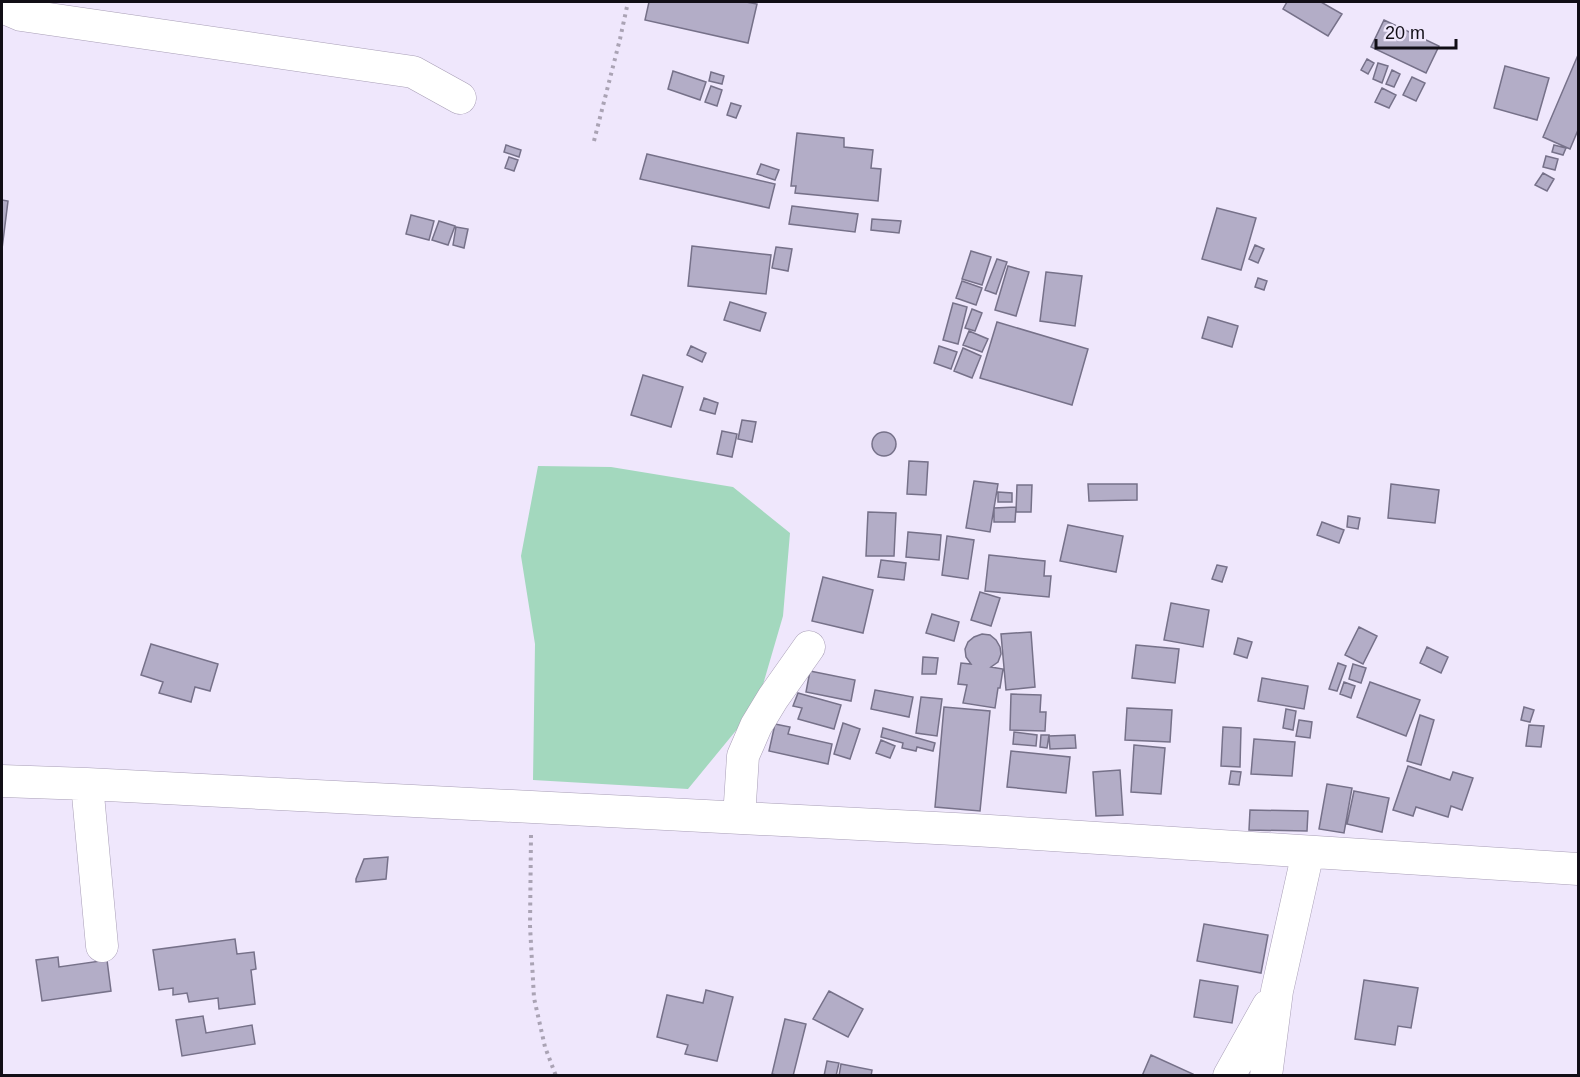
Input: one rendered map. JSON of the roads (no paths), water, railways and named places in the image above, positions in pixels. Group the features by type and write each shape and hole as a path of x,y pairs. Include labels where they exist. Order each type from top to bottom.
{"street":[{"path":"2,7 21,15 413,72 459,98"},
{"path":"740,818 743,756 756,726 808,647"},
{"path":"2,781 974,830 1578,869"},
{"path":"87,784 102,946"},
{"path":"1266,1076 1276,991 1308,852"},
{"path":"1229,1076 1276,991"}]}
